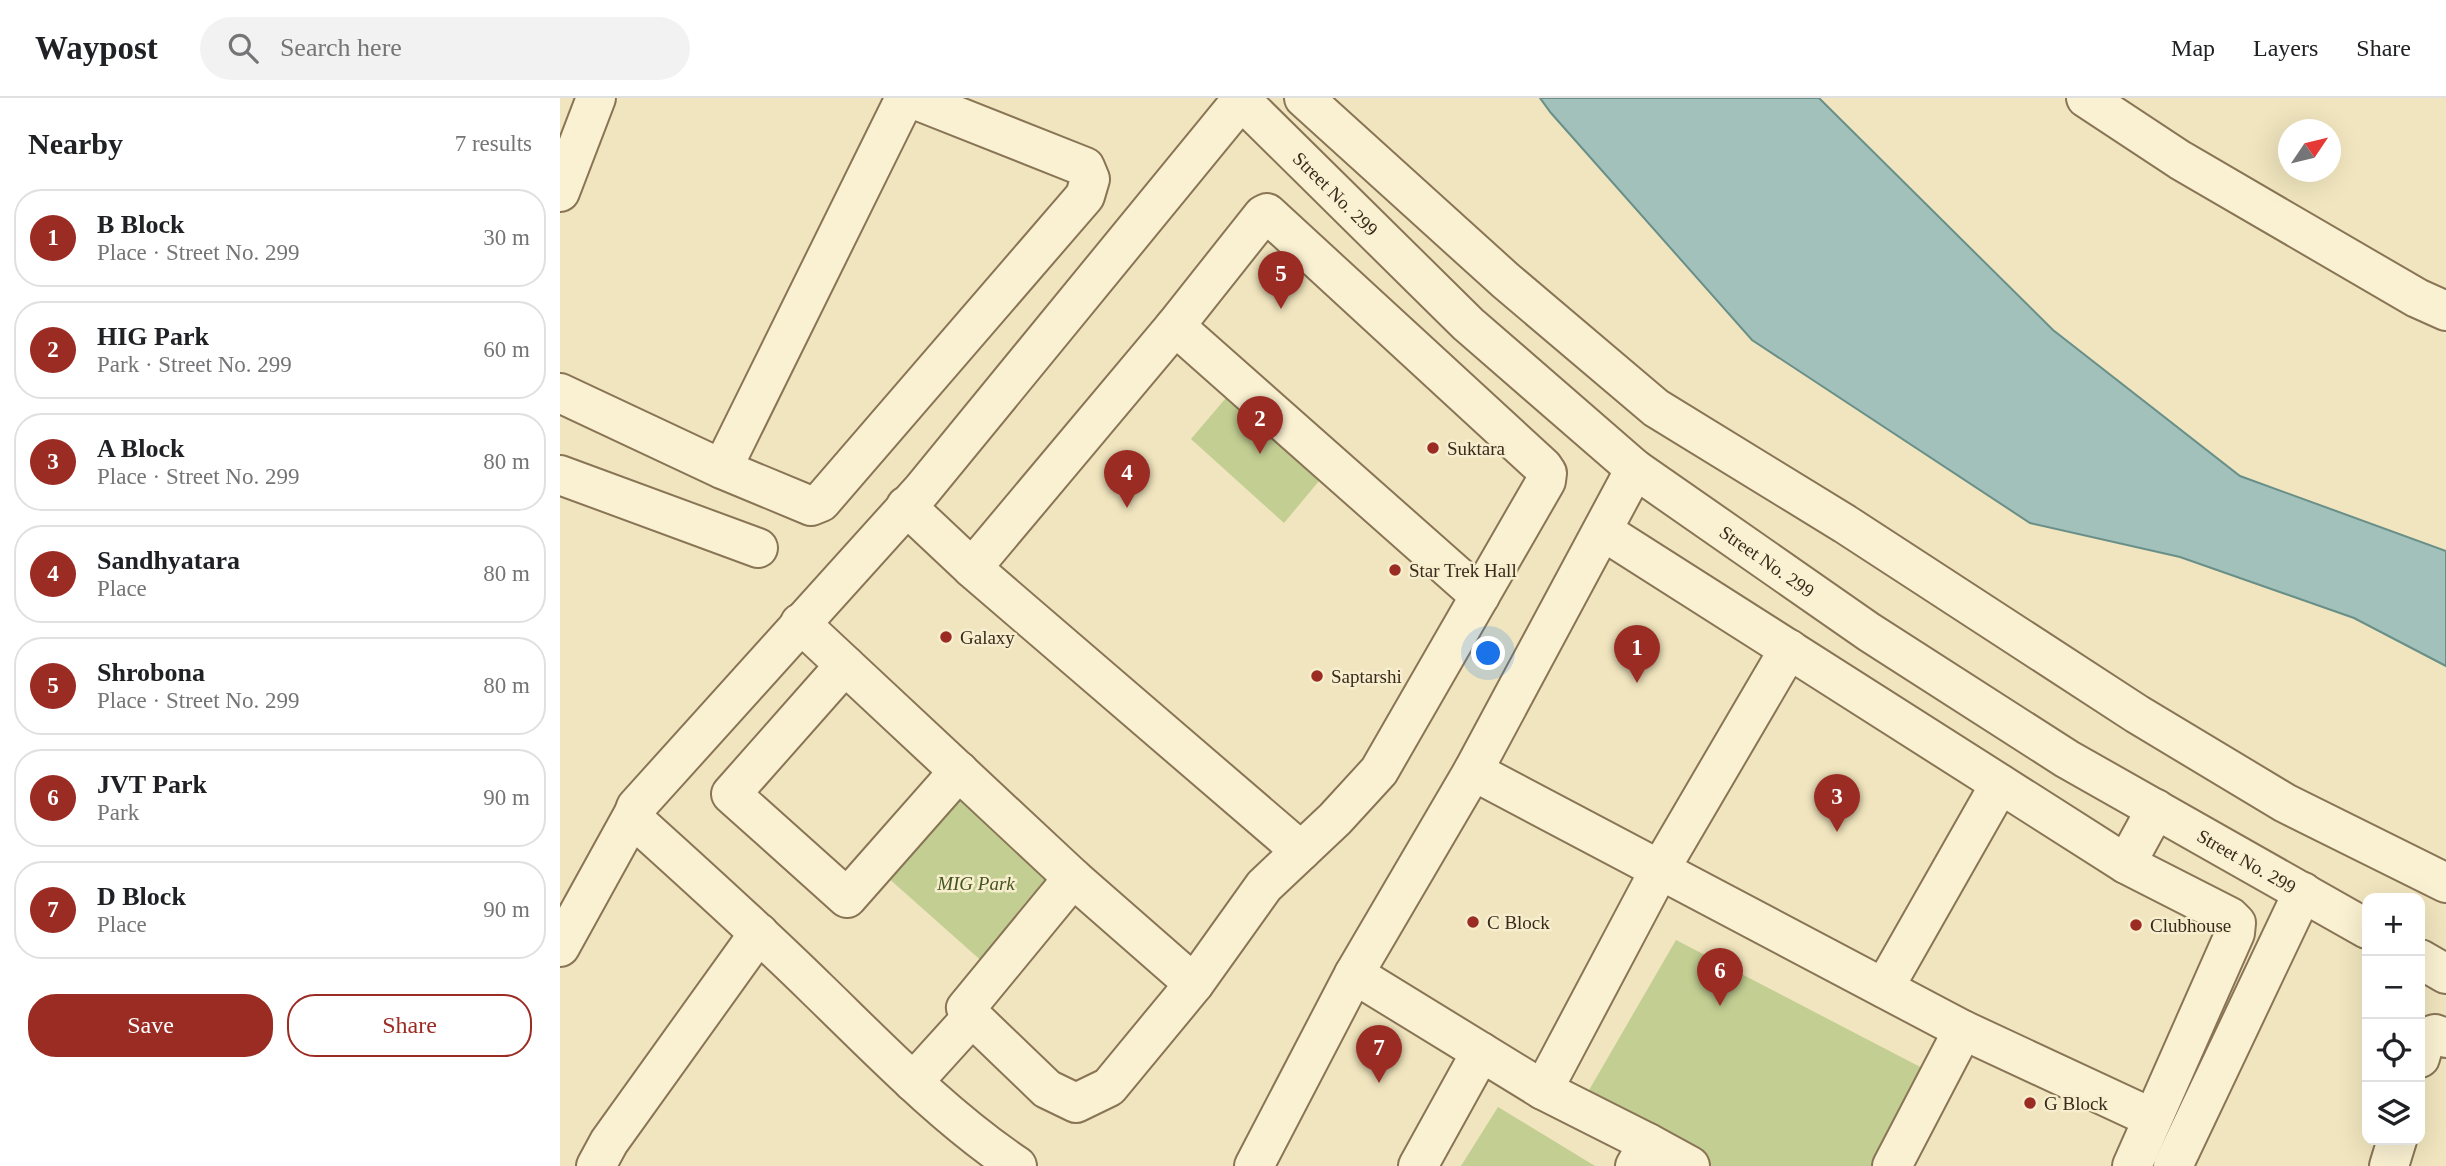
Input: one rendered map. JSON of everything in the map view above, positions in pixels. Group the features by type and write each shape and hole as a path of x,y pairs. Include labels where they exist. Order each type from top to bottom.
{"street":[{"path":"563,176 596,98"},
{"path":"722,469 905,98"},
{"path":"560,393 722,469 811,506 821,502 1085,196 1090,179 1085,167 911,98"},
{"path":"1304,98 1505,281 1656,408 1845,524 2137,714 2273,796 2446,883"},
{"path":"2086,98 2180,160 2417,298 2446,311"},
{"path":"560,947 636,807 906,506 1241,99"},
{"name":"Street No. 299","path":"1241,99 1468,324 1635,469 1869,632 2067,759 2362,926"},
{"path":"972,568 1267,213 1543,467 1547,474"},
{"path":"1175,326 1480,596"},
{"path":"1073,878 966,1008 971,1017 1047,1089 1076,1104 1109,1087 1194,984 1264,886 1379,771 1511,537 1546,481 1547,474 1584,425"},
{"path":"1254,1166 1354,974 1473,771 1635,469"},
{"path":"560,475 758,548"},
{"path":"906,506 972,568 1301,851"},
{"path":"1603,531 2126,864 2230,917 2236,923 2235,933 2132,1166"},
{"path":"800,623 1073,878 1194,984"},
{"path":"1543,1090 1659,871 1789,649"},
{"path":"845,665 731,793 847,898 959,771"},
{"path":"1473,771 1963,1030 2152,1118"},
{"path":"1884,988 2000,783"},
{"path":"2126,864 2156,809"},
{"path":"634,813 637,822 759,933 913,1082 981,1142 1017,1166"},
{"path":"2173,1166 2303,892"},
{"path":"596,1166 609,1142 759,933"},
{"path":"2425,962 2446,974"},
{"path":"1354,974 1642,1154 1690,1166"},
{"path":"913,1082 971,1017"},
{"path":"1892,1166 1963,1030"},
{"path":"2425,1040 2426,1037 2435,1034 2446,1038"},
{"path":"1418,1166 1481,1052"},
{"path":"2389,1166 2395,1145"}],"green space":[{"path":"1237,385 1329,469 1284,523 1191,439"},
{"name":"MIG Park","path":"958,793 1057,882 985,964 886,876"},
{"path":"1676,940 1928,1071 1880,1166 1648,1166 1570,1123"},
{"path":"1498,1107 1595,1166 1461,1166"}],"water":[{"path":"1540,98 1819,98 2053,330 2240,476 2446,551 2446,666 2354,618 2180,557 2030,523 1752,340"}],"place":[{"name":"Shrobona","path":"1281,309"},
{"name":"Suktara","path":"1433,448"},
{"name":"HIG Park","path":"1260,454"},
{"name":"Sandhyatara","path":"1127,508"},
{"name":"Star Trek Hall","path":"1395,570"},
{"name":"Galaxy","path":"946,637"},
{"name":"Saptarshi","path":"1317,676"},
{"name":"B Block","path":"1637,683"},
{"name":"A Block","path":"1837,832"},
{"name":"C Block","path":"1473,922"},
{"name":"Clubhouse","path":"2136,925"},
{"name":"JVT Park","path":"1720,1006"},
{"name":"D Block","path":"1379,1083"},
{"name":"G Block","path":"2030,1103"}]}
